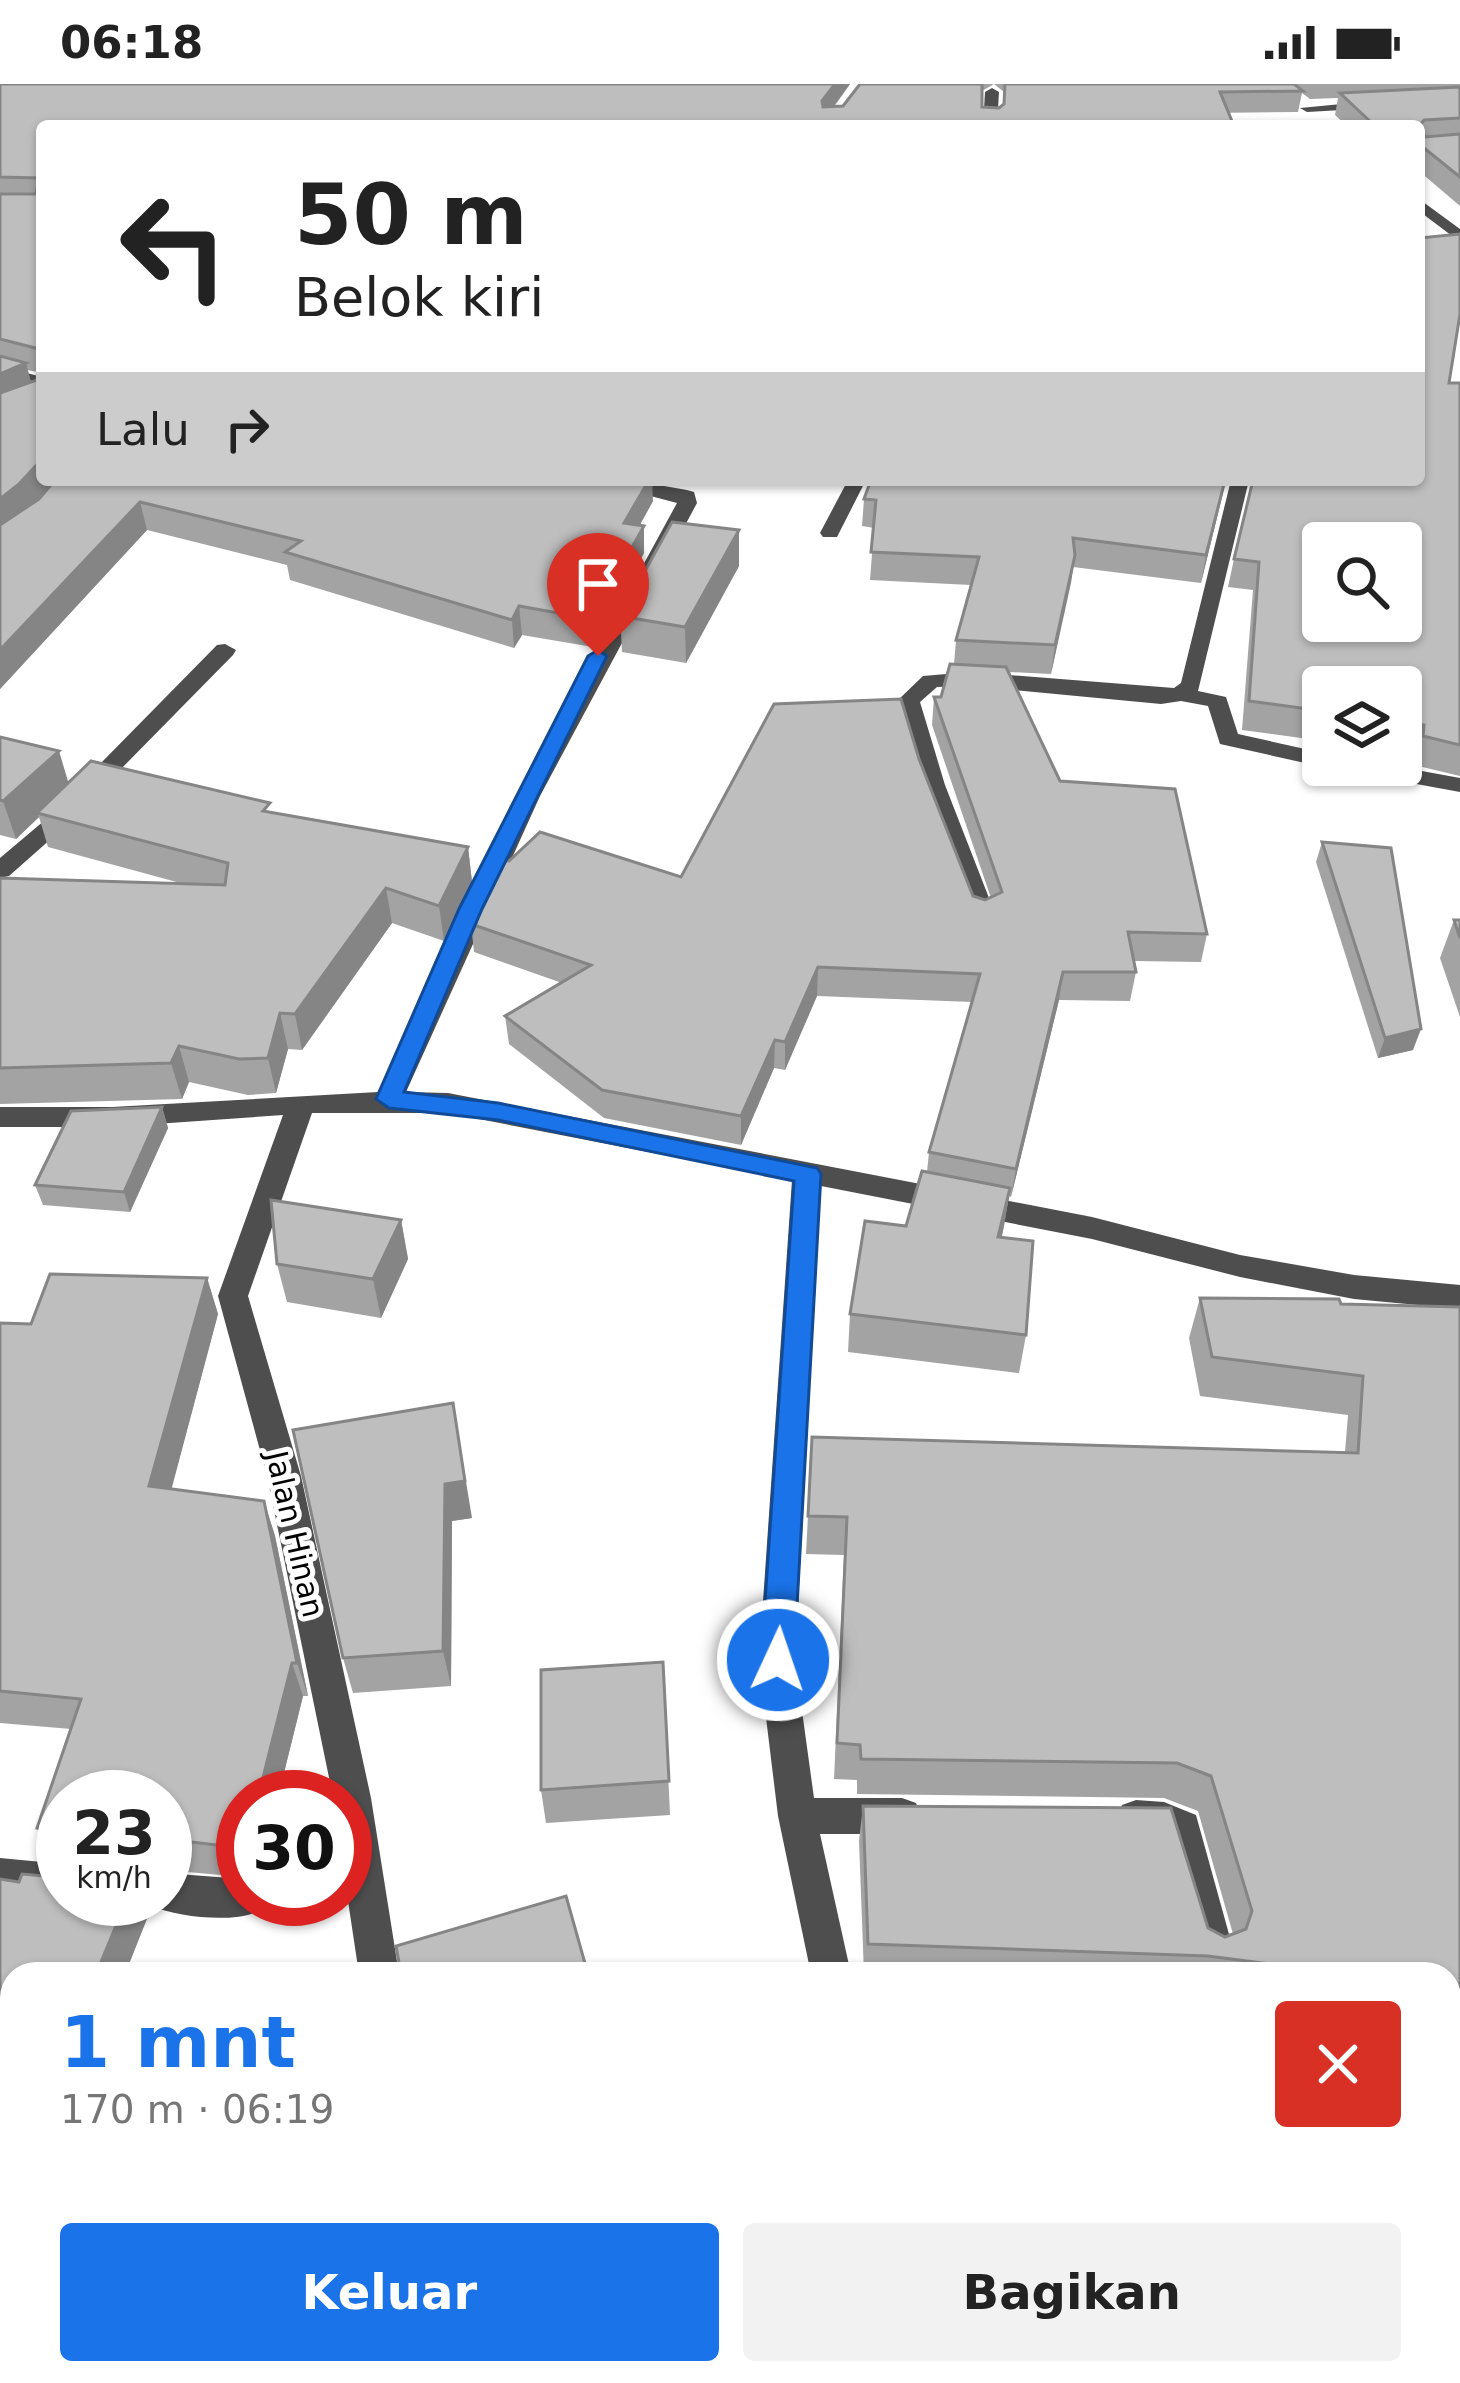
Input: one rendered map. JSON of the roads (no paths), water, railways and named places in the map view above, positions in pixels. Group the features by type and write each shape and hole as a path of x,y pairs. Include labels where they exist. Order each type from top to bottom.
{"street":[{"path":"990,120 992,92"},
{"path":"1291,96 1322,120"},
{"path":"1307,108 1394,104"},
{"path":"1426,216 1460,214"},
{"path":"1426,216 1460,237"},
{"path":"0,371 36,380"},
{"path":"389,1099 481,888 598,656 687,503 687,496 673,491 639,486"},
{"path":"830,533 854,486"},
{"path":"1181,694 1191,686 1239,486"},
{"path":"0,871 53,825 225,650"},
{"path":"983,916 933,785 908,700 931,681 970,679 1161,697 1181,694 1218,702 1228,739 1302,755"},
{"path":"1422,778 1460,785"},
{"path":"0,1117 113,1118 389,1099 498,1112 1092,1228 1286,1274 1354,1287 1460,1297"},
{"name":"Jalan Hinan","path":"301,1105 233,1296 284,1476 346,1770"},
{"path":"807,1174 778,1660 797,1816 828,1962"},
{"path":"797,1816 936,1816"},
{"path":"1098,1818 1164,1820 1182,1828 1212,1945"},
{"path":"0,1877 36,1880"},
{"name":"Jalan Hinan","path":"365,1926 376,1962"}]}
